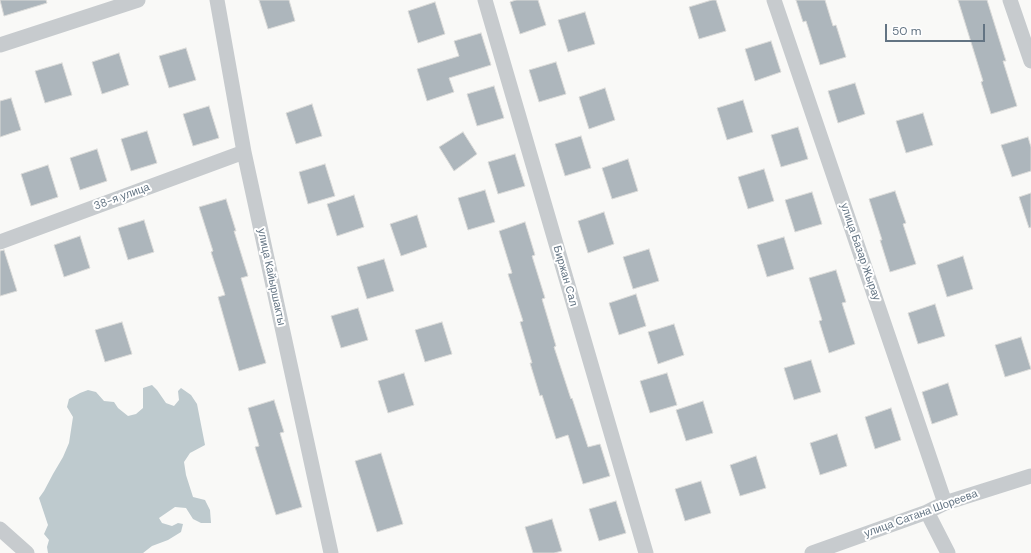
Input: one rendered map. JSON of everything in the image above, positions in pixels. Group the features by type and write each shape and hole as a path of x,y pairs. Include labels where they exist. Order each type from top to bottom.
{"street":[{"path":"0,45 138,0"},
{"name":"улица Кайыршакты","path":"217,0 244,152 331,553"},
{"name":"Биржан Сал","path":"485,0 646,553"},
{"name":"улица Базар Жырау","path":"774,0 945,504"},
{"path":"1010,0 1031,61"},
{"name":"38-я улица","path":"0,242 244,152"},
{"name":"улица Сатана Шореева","path":"812,553 927,512 945,504 1031,476"},
{"path":"927,512 948,553"},
{"path":"0,529 27,553"}],"shaded area":[{"path":"152,385 166,403 174,406 179,400 178,391 181,388 191,395 197,404 205,445 190,453 184,462 186,475 193,497 205,500 210,510 211,523 201,523 193,519 186,508 175,507 159,518 162,523 172,526 178,523 183,524 181,532 168,540 152,546 143,553 48,553 47,547 49,540 44,534 48,525 39,498 63,457 69,443 73,417 67,407 69,399 88,390 96,392 104,401 114,402 118,408 128,416 136,414 143,408 143,388"}],"building":[{"path":"0,0 46,0 47,3 4,16"},
{"path":"259,0 289,0 295,21 268,29"},
{"path":"516,0 538,0 546,25 520,34 510,2"},
{"path":"716,0 726,31 699,39 689,7"},
{"path":"796,0 825,0 833,26 836,25 846,57 820,65 806,21 803,22"},
{"path":"958,0 987,0 1006,61 1003,61 1017,106 991,114 981,82 983,81"},
{"path":"435,2 445,34 418,43 408,11"},
{"path":"585,12 595,44 568,52 558,20"},
{"path":"481,33 491,65 449,78 454,92 427,101 417,69 459,56 454,41"},
{"path":"771,41 781,72 755,81 745,49"},
{"path":"186,48 196,80 169,88 159,56"},
{"path":"119,53 129,85 102,94 92,62"},
{"path":"556,62 566,94 539,102 529,70"},
{"path":"62,63 72,95 45,103 35,71"},
{"path":"855,83 865,114 838,123 828,91"},
{"path":"494,86 504,118 477,126 467,94"},
{"path":"605,88 615,120 589,129 579,97"},
{"path":"11,98 21,130 0,137 0,101"},
{"path":"743,100 753,132 727,140 717,108"},
{"path":"312,104 322,136 296,144 286,113"},
{"path":"209,106 219,138 193,146 183,114"},
{"path":"923,113 933,145 906,153 896,121"},
{"path":"798,127 808,159 781,167 771,135"},
{"path":"147,131 157,163 131,171 121,139"},
{"path":"463,132 477,154 454,171 439,147"},
{"path":"581,136 591,168 565,176 555,144"},
{"path":"1028,137 1031,147 1031,171 1012,177 1001,145"},
{"path":"97,149 107,181 80,190 70,158"},
{"path":"515,154 525,186 498,194 488,162"},
{"path":"628,159 638,191 612,199 602,168"},
{"path":"325,164 335,196 308,204 299,172"},
{"path":"48,165 58,197 31,206 21,174"},
{"path":"764,169 774,201 748,209 738,177"},
{"path":"485,190 495,222 468,230 458,198"},
{"path":"895,191 906,223 903,224 916,264 890,272 869,199"},
{"path":"812,192 822,224 795,232 785,200"},
{"path":"1031,193 1031,227 1029,228 1019,197"},
{"path":"354,195 364,227 337,236 327,204"},
{"path":"226,199 248,276 241,278 266,363 239,371 218,297 225,295 211,252 213,251 199,207"},
{"path":"604,212 614,244 588,253 578,221"},
{"path":"417,215 427,247 401,256 390,224"},
{"path":"144,220 154,252 128,260 118,228"},
{"path":"525,222 535,255 532,256 545,298 542,299 556,346 554,347 571,399 572,398 588,447 600,444 610,476 583,484 568,435 556,439 542,395 540,396 520,322 523,321 508,274 512,273 499,231"},
{"path":"80,236 90,268 64,277 54,245"},
{"path":"784,237 794,269 767,277 757,245"},
{"path":"649,249 659,281 633,289 623,257"},
{"path":"4,250 17,291 0,296 0,251"},
{"path":"963,256 973,289 947,297 937,265"},
{"path":"384,259 394,291 367,299 357,267"},
{"path":"836,270 846,302 842,303 855,344 829,353 819,321 822,320 809,278"},
{"path":"636,294 646,326 619,335 609,303"},
{"path":"935,304 945,336 918,344 908,313"},
{"path":"358,308 368,340 341,348 331,316"},
{"path":"122,322 132,354 105,362 95,330"},
{"path":"442,322 452,354 425,362 415,330"},
{"path":"674,324 684,355 658,364 648,332"},
{"path":"1021,337 1031,369 1005,377 995,345"},
{"path":"811,360 821,392 794,400 784,368"},
{"path":"404,373 414,405 388,413 378,381"},
{"path":"667,373 677,405 650,413 640,381"},
{"path":"948,383 958,415 932,424 922,392"},
{"path":"274,400 284,432 280,433 302,507 276,515 255,447 259,446 248,408"},
{"path":"703,401 713,433 686,441 676,410"},
{"path":"891,408 901,440 875,449 865,417"},
{"path":"837,434 847,466 820,475 810,443"},
{"path":"381,453 403,524 377,532 355,461"},
{"path":"756,456 766,488 740,496 730,465"},
{"path":"701,481 711,513 685,521 675,489"},
{"path":"616,501 626,533 599,541 589,509"},
{"path":"552,519 562,551 554,553 533,553 525,527"}]}
